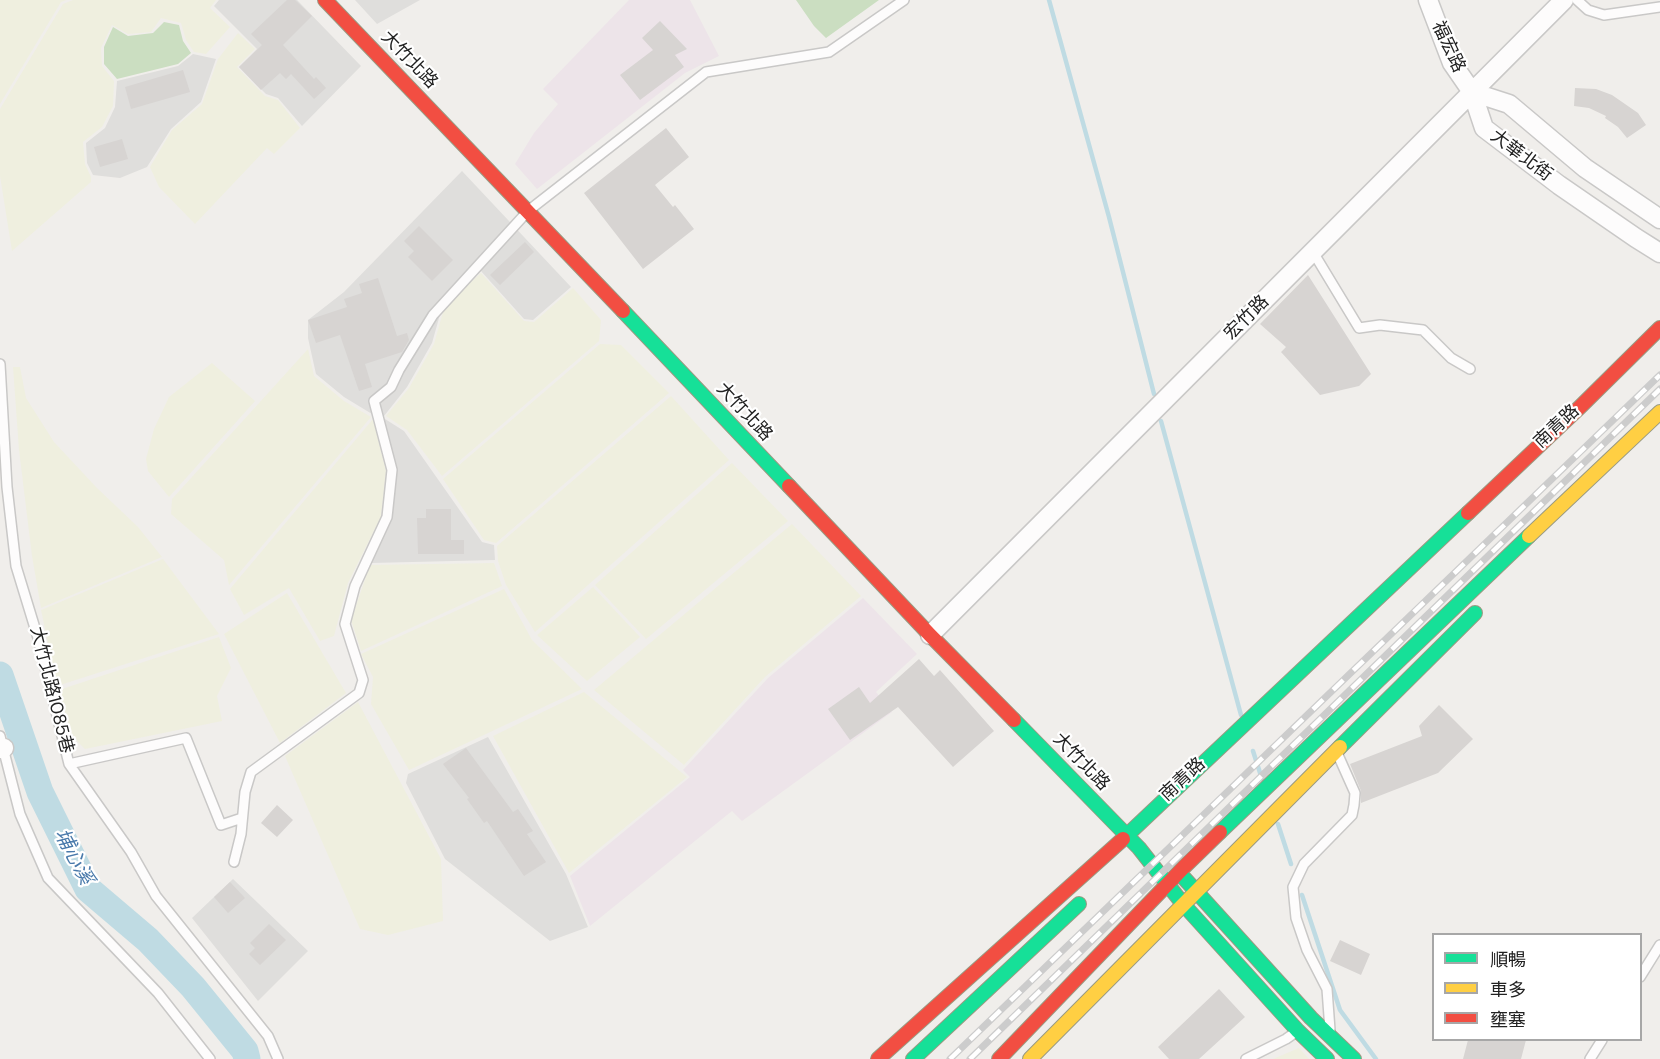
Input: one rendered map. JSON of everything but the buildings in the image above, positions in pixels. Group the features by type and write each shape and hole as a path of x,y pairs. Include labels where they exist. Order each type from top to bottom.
{"main road":[{"name":"大竹北路","path":"325,0 930,635 1126,835 1183,904 1298,1031 1327,1059"},
{"path":"878,1059 1126,835 1580,407 1660,328"},
{"name":"南青路","path":"1500,501 1580,407"},
{"path":"999,1059 1178,872 1660,412"},
{"path":"1503,560 1652,439"},
{"path":"1030,1059 1486,602"},
{"name":"大竹北路","path":"1138,848 1178,872 1311,1018 1354,1059"},
{"path":"913,1059 1087,896"}],"street":[{"name":"福宏路","path":"1428,0 1452,63 1472,92"},
{"name":"宏竹路","path":"930,635 1564,0"},
{"name":"大華北街","path":"1472,92 1509,104 1586,168 1660,219"},
{"name":"大華北街","path":"1472,92 1484,128 1559,185 1660,253"}],"lane":[{"path":"234,862 241,834 245,792 251,772 359,693 363,680 345,624 356,586 387,517 392,470 374,401 391,387 433,315 528,211 706,72 829,52 904,0"},
{"path":"1577,0 1588,10 1604,15 1660,7"},
{"path":"1313,252 1359,328 1380,325 1423,330 1451,358 1470,369"},
{"name":"大竹北路1085巷","path":"0,364 7,477 16,566 38,638 69,764 131,852 156,896 268,1036 279,1059"},
{"path":"69,764 186,738 221,825 242,818"},
{"path":"1,744 20,814 48,878 158,993 210,1059"},
{"path":"1330,1035 1327,989 1307,950 1296,918 1293,887 1304,864 1352,815 1355,794 1336,751"},
{"path":"1642,974 1660,945"},
{"path":"1246,1059 1286,1039 1311,1018"},
{"path":"1590,1059 1601,1041"}],"shaded area":[{"path":"219,0 297,0 361,66 302,126 278,98 266,94 239,67 257,49 214,6"},
{"path":"355,0 420,0 377,24"},
{"path":"629,0 690,0 719,56 685,73 537,189 515,164 534,133 558,104 543,89"},
{"path":"193,54 216,59 201,102 171,129 147,167 120,178 93,175 87,163 86,143 105,128 115,107 117,81 178,66"},
{"path":"462,171 571,287 533,320 524,319 481,271 443,304 432,343 407,387 384,416 372,414 344,397 316,374 308,338 308,320 344,292"},
{"path":"381,418 404,431 482,542 494,545 495,560 371,563 390,518 395,470"},
{"path":"863,598 917,654 876,692 892,712 742,821 732,811 590,926 570,876 690,777 683,770 768,678"},
{"path":"488,737 566,874 588,927 550,941 445,859 406,783 408,774"},
{"path":"233,879 308,951 258,1001 192,918"}],"green space":[{"path":"0,0 66,0 61,2 0,104"},
{"path":"73,0 216,0 210,8 230,27 206,54 194,52 186,40 181,23 161,18 151,32 128,34 112,25 101,48 102,66 114,81 113,106 102,127 83,142 85,164 91,182 12,251 0,176 0,109 63,4"},
{"path":"796,0 879,0 826,38 814,26"},
{"path":"164,22 179,25 183,41 191,53 178,64 117,79 104,64 104,47 113,27 128,36 153,33"},
{"path":"238,33 255,49 237,67 265,96 278,100 300,128 274,154 267,148 195,224 159,187 150,167 172,130 202,104 218,59"},
{"path":"481,273 524,321 534,322 573,288 601,320 599,341 442,476 407,430 386,416 409,388 434,344 445,305"},
{"path":"600,344 621,345 669,393 496,543 484,540 443,479"},
{"path":"308,349 314,376 344,401 371,417 229,585 224,560 171,514 172,499"},
{"path":"212,363 255,401 169,497 148,471 146,459 154,429 169,397"},
{"path":"13,367 20,367 26,398 54,442 138,527 162,557 41,608 19,450"},
{"path":"671,396 729,460 535,632 506,585 498,561 497,546"},
{"path":"373,419 386,471 381,517 348,583 334,636 320,641 289,588 244,615 230,589"},
{"path":"732,463 788,521 646,639 595,585"},
{"path":"792,524 861,596 765,677 684,765 594,690"},
{"path":"163,559 219,634 57,686 41,610"},
{"path":"494,563 502,586 361,651 351,620 370,565"},
{"path":"593,587 640,637 587,681 537,635"},
{"path":"504,589 532,640 582,689 409,770 371,704 373,677 361,654"},
{"path":"287,593 346,693 280,743 224,634"},
{"path":"219,637 231,668 217,696 222,721 85,749 71,735 59,690"},
{"path":"584,692 687,777 569,873 493,736"},
{"path":"358,702 441,859 443,921 388,935 360,929 285,756"},
{"path":"1299,1048 1309,1059 1273,1059"}],"waterway":[{"path":"1049,0 1109,217 1154,394"},
{"path":"1161,421 1241,715"},
{"name":"埔心溪","path":"0,675 40,792 88,889 148,940 193,987 245,1051 247,1059"},
{"path":"1253,751 1262,779"},
{"path":"1278,824 1291,864"},
{"path":"1302,895 1340,1010 1376,1059"}],"railway":[{"path":"950,1059 1660,375"},
{"path":"970,1059 1660,389"}],"traffic: fast":[{"path":"623,311 789,486"},
{"path":"1123,839 1468,513"},
{"path":"1220,832 1529,536"},
{"path":"1340,747 1475,613"},
{"path":"1014,720 1139,848 1183,904 1298,1031 1327,1059"},
{"path":"1184,878 1311,1018 1354,1059"},
{"path":"913,1059 1079,904"}],"traffic: slow":[{"path":"1529,536 1660,412"},
{"path":"1030,1059 1340,747"}],"traffic: jam":[{"path":"325,0 623,311"},
{"path":"1468,513 1660,328"},
{"path":"789,486 1014,720"},
{"path":"999,1059 1220,832"},
{"path":"878,1059 1123,839"}]}
